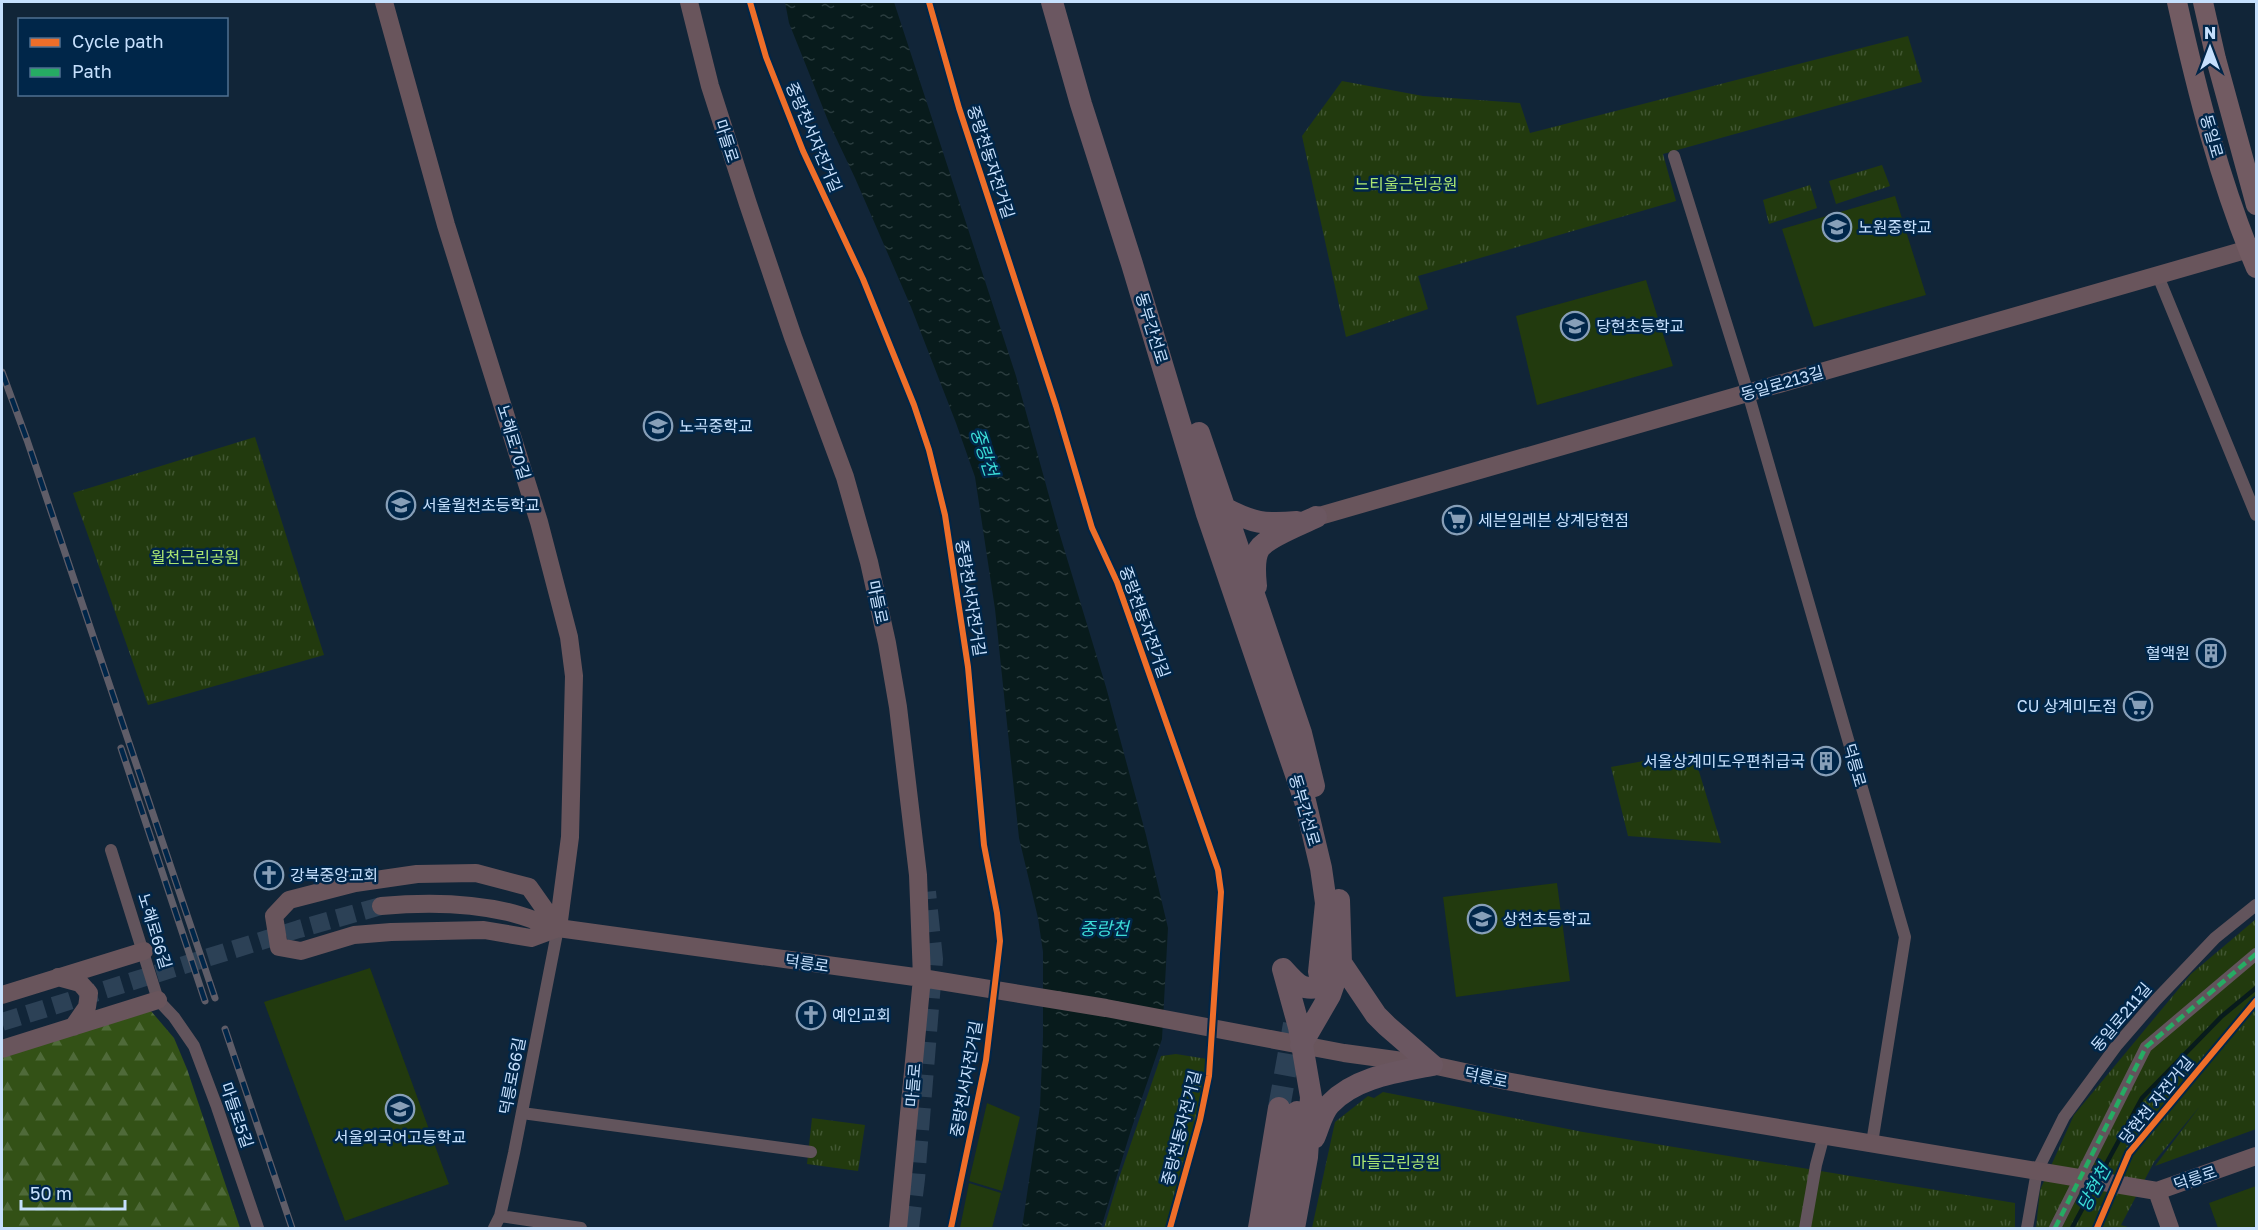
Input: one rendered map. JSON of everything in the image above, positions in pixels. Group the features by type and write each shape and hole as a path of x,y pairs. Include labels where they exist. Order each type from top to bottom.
{"highway":[{"name":"동부간선로","path":"1064,3 1074,80 1207,514 1250,613 1254,655 1293,798 1305,852 1311,913 1302,972"},
{"path":"1132,264 1166,333 1224,508 1250,613 1285,687 1330,839 1339,897 1341,963 1330,995 1301,1045"},
{"path":"1224,508 1248,521 1275,524 1297,523 1316,517"},
{"path":"1250,613 1259,549 1270,540 1316,517"},
{"name":"동부간선로","path":"1254,655 1299,785 1318,858 1326,903 1302,972"},
{"path":"1293,711 1299,785"},
{"path":"1302,972 1299,987 1312,989 1326,986 1341,963"},
{"path":"1341,963 1376,1015 1432,1065"},
{"path":"1294,1228 1307,1157 1311,1097 1293,1002 1302,972"},
{"path":"1307,1157 1324,1113 1330,1104 1354,1086 1386,1074 1432,1065"},
{"path":"1259,1228 1288,1110 1275,1228"}],"main road":[{"name":"노해로70길","path":"384,2 446,225 539,522 569,637 574,676 570,837 558,928"},
{"name":"마들로","path":"689,2 710,86 790,326 845,477 869,562 898,708 918,875 922,978 898,1228"},
{"name":"동일로","path":"2177,2 2194,76 2233,210 2252,248 2256,268"},
{"name":"동일로","path":"2203,2 2216,59 2256,204"},
{"name":"동일로213길","path":"1316,517 2252,248"},
{"path":"476,873 529,887 558,928 531,938 484,930 391,932 354,936 301,951 279,946 274,916 289,900 355,884 417,874 476,873"},
{"name":"덕릉로","path":"381,906 421,902 460,904 508,912 558,928 922,978 1106,1008 1301,1045 1432,1065 1517,1083 2157,1191 2256,1156"},
{"path":"2,995 144,951"},
{"path":"58,977 80,983 89,993 87,1007 73,1027"},
{"path":"2,1049 158,1000"},
{"path":"2157,1191 2170,1228"}],"street":[{"name":"덕릉로","path":"1674,156 1748,393 1905,937 1872,1143"},
{"path":"2158,276 2256,515"},
{"name":"노해로66길","path":"111,850 158,1000 174,1017"},
{"name":"동일로211길","path":"2027,1228 2064,1116 2117,1045 2215,938 2256,905"},
{"name":"덕릉로66길","path":"494,1228 500,1216 522,1113 558,928"},
{"path":"2055,1228 2146,1047 2256,954"},
{"name":"마들로5길","path":"174,1017 194,1046 258,1228"},
{"path":"522,1113 811,1152"},
{"path":"1805,1228 1816,1165 1824,1135"},
{"path":"500,1216 520,1224 581,1228"}],"green space":[{"name":"느티울근린공원","path":"1908,36 1922,82 1663,154 1676,201 1418,276 1428,309 1346,337 1302,136 1342,81 1423,96 1520,103 1530,133"},
{"path":"1882,165 1890,186 1836,204 1829,181"},
{"path":"1810,185 1817,208 1769,224 1763,200"},
{"path":"1895,196 1926,295 1814,327 1782,229"},
{"path":"1646,280 1673,366 1537,405 1516,316"},
{"name":"월천근린공원","path":"255,437 324,655 148,705 73,493"},
{"path":"1693,752 1721,843 1628,836 1611,767"},
{"path":"1557,883 1570,981 1456,997 1443,897"},
{"path":"2256,919 2256,1129 2155,1166 2200,1106 2154,1162 2121,1225 2131,1228 2036,1228 2040,1190 2074,1115 2191,974"},
{"path":"370,968 449,1184 345,1221 264,1002"},
{"path":"151,1011 174,1038 187,1069 240,1228 3,1228 2,1056"},
{"path":"1176,1054 1207,1059 1196,1123 1166,1228 1104,1228 1161,1056"},
{"name":"마들근린공원","path":"1383,1092 1583,1132 2015,1203 2015,1228 1312,1228 1335,1122 1368,1096 1374,1098"},
{"path":"987,1103 1020,1117 1002,1191 969,1181"},
{"path":"812,1118 865,1125 858,1171 807,1164"},
{"path":"969,1183 1001,1193 992,1228 960,1228"},
{"path":"2256,1186 2256,1226 2218,1228 2209,1203"}],"water":[{"name":"중랑천","path":"785,2 894,2 1016,376 1059,532 1106,687 1146,835 1168,928 1162,1039 1101,1228 1022,1228 1040,1106 1043,952 1038,918 1019,838 995,609 975,477 911,307 829,123 789,23"}],"waterway":[{"name":"당현천","path":"2099,1177 2142,1098 2222,1016 2256,988"},
{"name":"당현천","path":"2072,1228 2095,1185"}],"tunnel":[{"path":"908,1228 932,959 925,892"},
{"path":"2,1022 299,929 381,906"},
{"path":"1279,1108 1294,1024"}],"railway":[{"path":"2,372 215,998"},
{"path":"121,748 205,1001"},
{"path":"225,1029 292,1228"}],"marked path":[{"path":"2055,1228 2146,1047 2256,954"}],"cycle path":[{"name":"중랑천서자전거길","path":"750,2 766,57 803,151 863,279 914,405 929,450 945,515 968,667 984,845 1000,941 986,1060 951,1228"},
{"name":"중랑천동자전거길","path":"929,2 959,108 1056,406 1092,528 1117,582 1218,870 1221,892 1209,1076 1200,1120 1170,1228"},
{"name":"당현천 자전거길","path":"2097,1228 2129,1153 2256,1001"}],"place":[{"name":"노원중학교","path":"1837,227"},
{"name":"당현초등학교","path":"1575,326"},
{"name":"노곡중학교","path":"658,426"},
{"name":"서울월천초등학교","path":"401,505"},
{"name":"세븐일레븐 상계당현점","path":"1457,520"},
{"name":"혈액원","path":"2211,653"},
{"name":"CU 상계미도점","path":"2138,706"},
{"name":"서울상계미도우편취급국","path":"1826,761"},
{"name":"강북중앙교회","path":"269,875"},
{"name":"상천초등학교","path":"1482,919"},
{"name":"예인교회","path":"811,1015"},
{"name":"서울외국어고등학교","path":"400,1109"}]}
